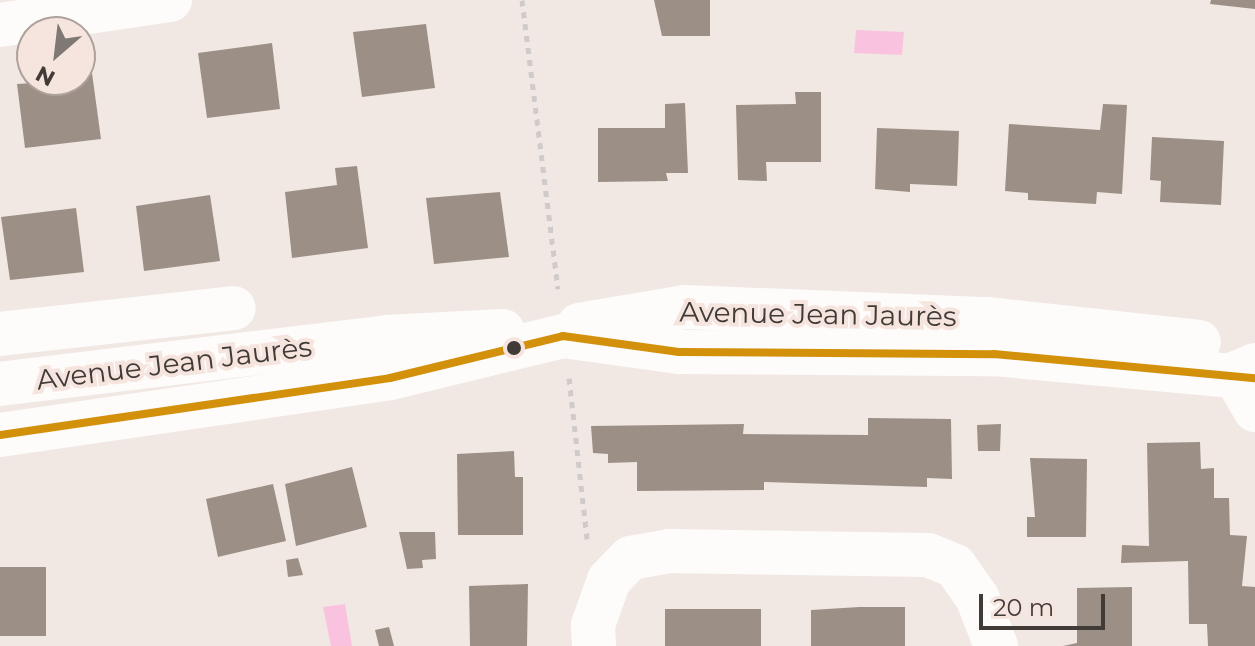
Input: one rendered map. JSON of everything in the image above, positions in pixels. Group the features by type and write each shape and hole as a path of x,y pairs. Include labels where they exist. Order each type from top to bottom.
{"main road":[{"path":"0,25 170,0"},
{"path":"0,334 234,308"},
{"name":"Avenue Jean Jaurès","path":"0,435 390,378 563,332"},
{"name":"Avenue Jean Jaurès","path":"0,384 386,337 563,332 679,352 994,354 1251,375"},
{"path":"594,646 593,625 609,580 630,558 669,551 928,555 955,566 977,597 996,646"}],"path":[{"path":"522,0 588,546 609,580"}],"shaded area":[{"path":"856,30 904,32 902,55 854,53"},
{"path":"345,604 352,646 331,646 323,607"}],"building":[{"path":"654,0 710,0 710,36 662,36"},
{"path":"1211,0 1255,0 1255,9 1210,4"},
{"path":"426,24 435,88 362,97 353,32"},
{"path":"272,43 280,109 207,118 198,53"},
{"path":"795,92 821,92 821,162 766,162 767,181 738,180 736,105 796,104"},
{"path":"18,96 95,96 101,139 25,148"},
{"path":"685,103 688,173 666,173 668,181 598,182 598,128 665,128 665,104"},
{"path":"1103,104 1127,105 1122,194 1097,192 1096,204 1028,200 1028,193 1005,191 1009,124 1100,130"},
{"path":"877,128 959,131 957,186 910,184 910,192 875,189"},
{"path":"1152,137 1224,141 1221,205 1160,202 1161,181 1150,180"},
{"path":"357,166 368,248 292,258 285,192 337,185 335,168"},
{"path":"500,192 509,257 434,264 426,198"},
{"path":"210,195 220,261 144,271 136,206"},
{"path":"76,208 84,272 10,280 1,217"},
{"path":"868,418 951,419 952,479 927,478 927,487 764,482 764,490 637,491 637,462 608,463 608,454 593,453 591,426 744,424 743,434 868,435"},
{"path":"1001,424 1000,451 978,451 977,425"},
{"path":"1200,442 1201,469 1214,468 1214,498 1229,498 1230,535 1247,536 1242,586 1255,587 1255,646 1208,646 1207,624 1189,624 1188,561 1121,563 1122,545 1149,546 1147,443"},
{"path":"514,451 515,477 523,477 523,535 458,535 457,454"},
{"path":"1030,458 1087,459 1086,537 1027,537 1027,517 1035,517"},
{"path":"352,467 367,527 296,546 285,484"},
{"path":"273,484 286,541 218,557 206,499"},
{"path":"399,532 435,532 436,559 422,560 423,568 407,569"},
{"path":"298,558 303,575 288,577 286,560"},
{"path":"0,567 46,567 46,636 0,636"},
{"path":"528,584 527,646 470,646 469,586"},
{"path":"1132,587 1132,646 1063,646 1077,643 1077,588"},
{"path":"905,607 905,646 811,646 811,610"},
{"path":"665,609 761,609 761,646 665,646"},
{"path":"389,627 394,646 379,646 375,630"}],"transit line":[{"path":"0,435 390,378 563,336 679,352 994,354 1255,378"}]}
